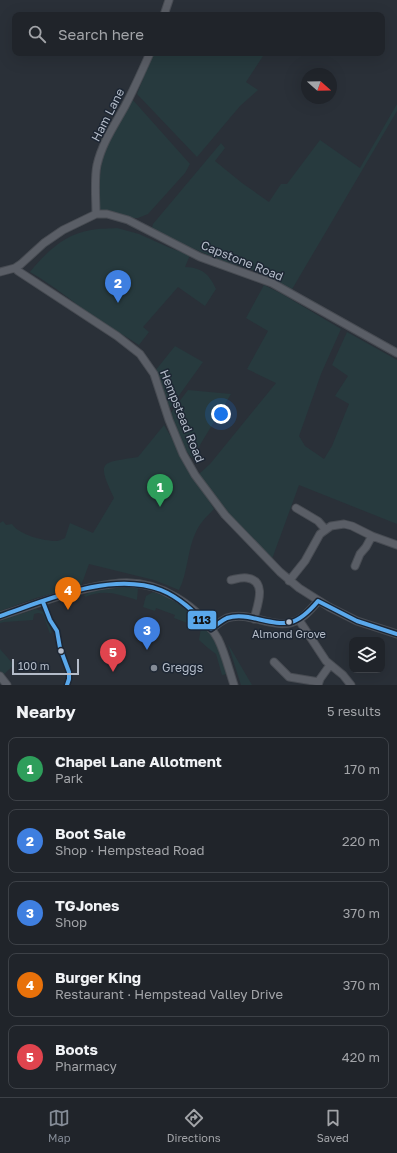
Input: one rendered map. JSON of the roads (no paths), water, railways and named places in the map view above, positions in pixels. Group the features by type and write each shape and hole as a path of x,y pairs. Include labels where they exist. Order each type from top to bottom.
{"street":[{"path":"165,12 169,0"},
{"name":"Ham Lane","path":"96,214 97,167 100,154 106,140 125,107 149,56"},
{"path":"0,272 15,268 27,260 51,237 96,214"},
{"name":"Capstone Road","path":"96,214 107,214 128,220 200,257 272,283 397,353"},
{"name":"Hempstead Road","path":"15,268 117,336 140,354 154,374 169,420 183,454 196,475 225,515 289,581 318,601 357,621 397,634"},
{"path":"296,508 318,521 325,529"},
{"path":"289,581 305,561 317,538 325,529 339,525 348,525 397,545"},
{"path":"355,566 360,554 372,536"},
{"path":"231,580 245,578 254,580 259,586 260,595 254,619"},
{"path":"0,616 89,588 122,582 152,587 168,593 189,606 211,629 220,643 234,685"},
{"path":"211,629 220,622 230,618 242,617 284,624 299,620 318,601"},
{"path":"299,620 330,665 343,675 351,685"},
{"path":"274,662 289,677 318,684 330,665"},
{"path":"0,676 7,685"}],"place":[{"name":"Boot Sale","path":"118,303"},
{"name":"Chapel Lane Allotment","path":"160,507"},
{"name":"Burger King","path":"68,610"},
{"name":"Almond Grove","path":"289,622"},
{"name":"TGJones","path":"147,650"},
{"name":"Greggs","path":"154,668"},
{"name":"Boots","path":"113,672"}]}
